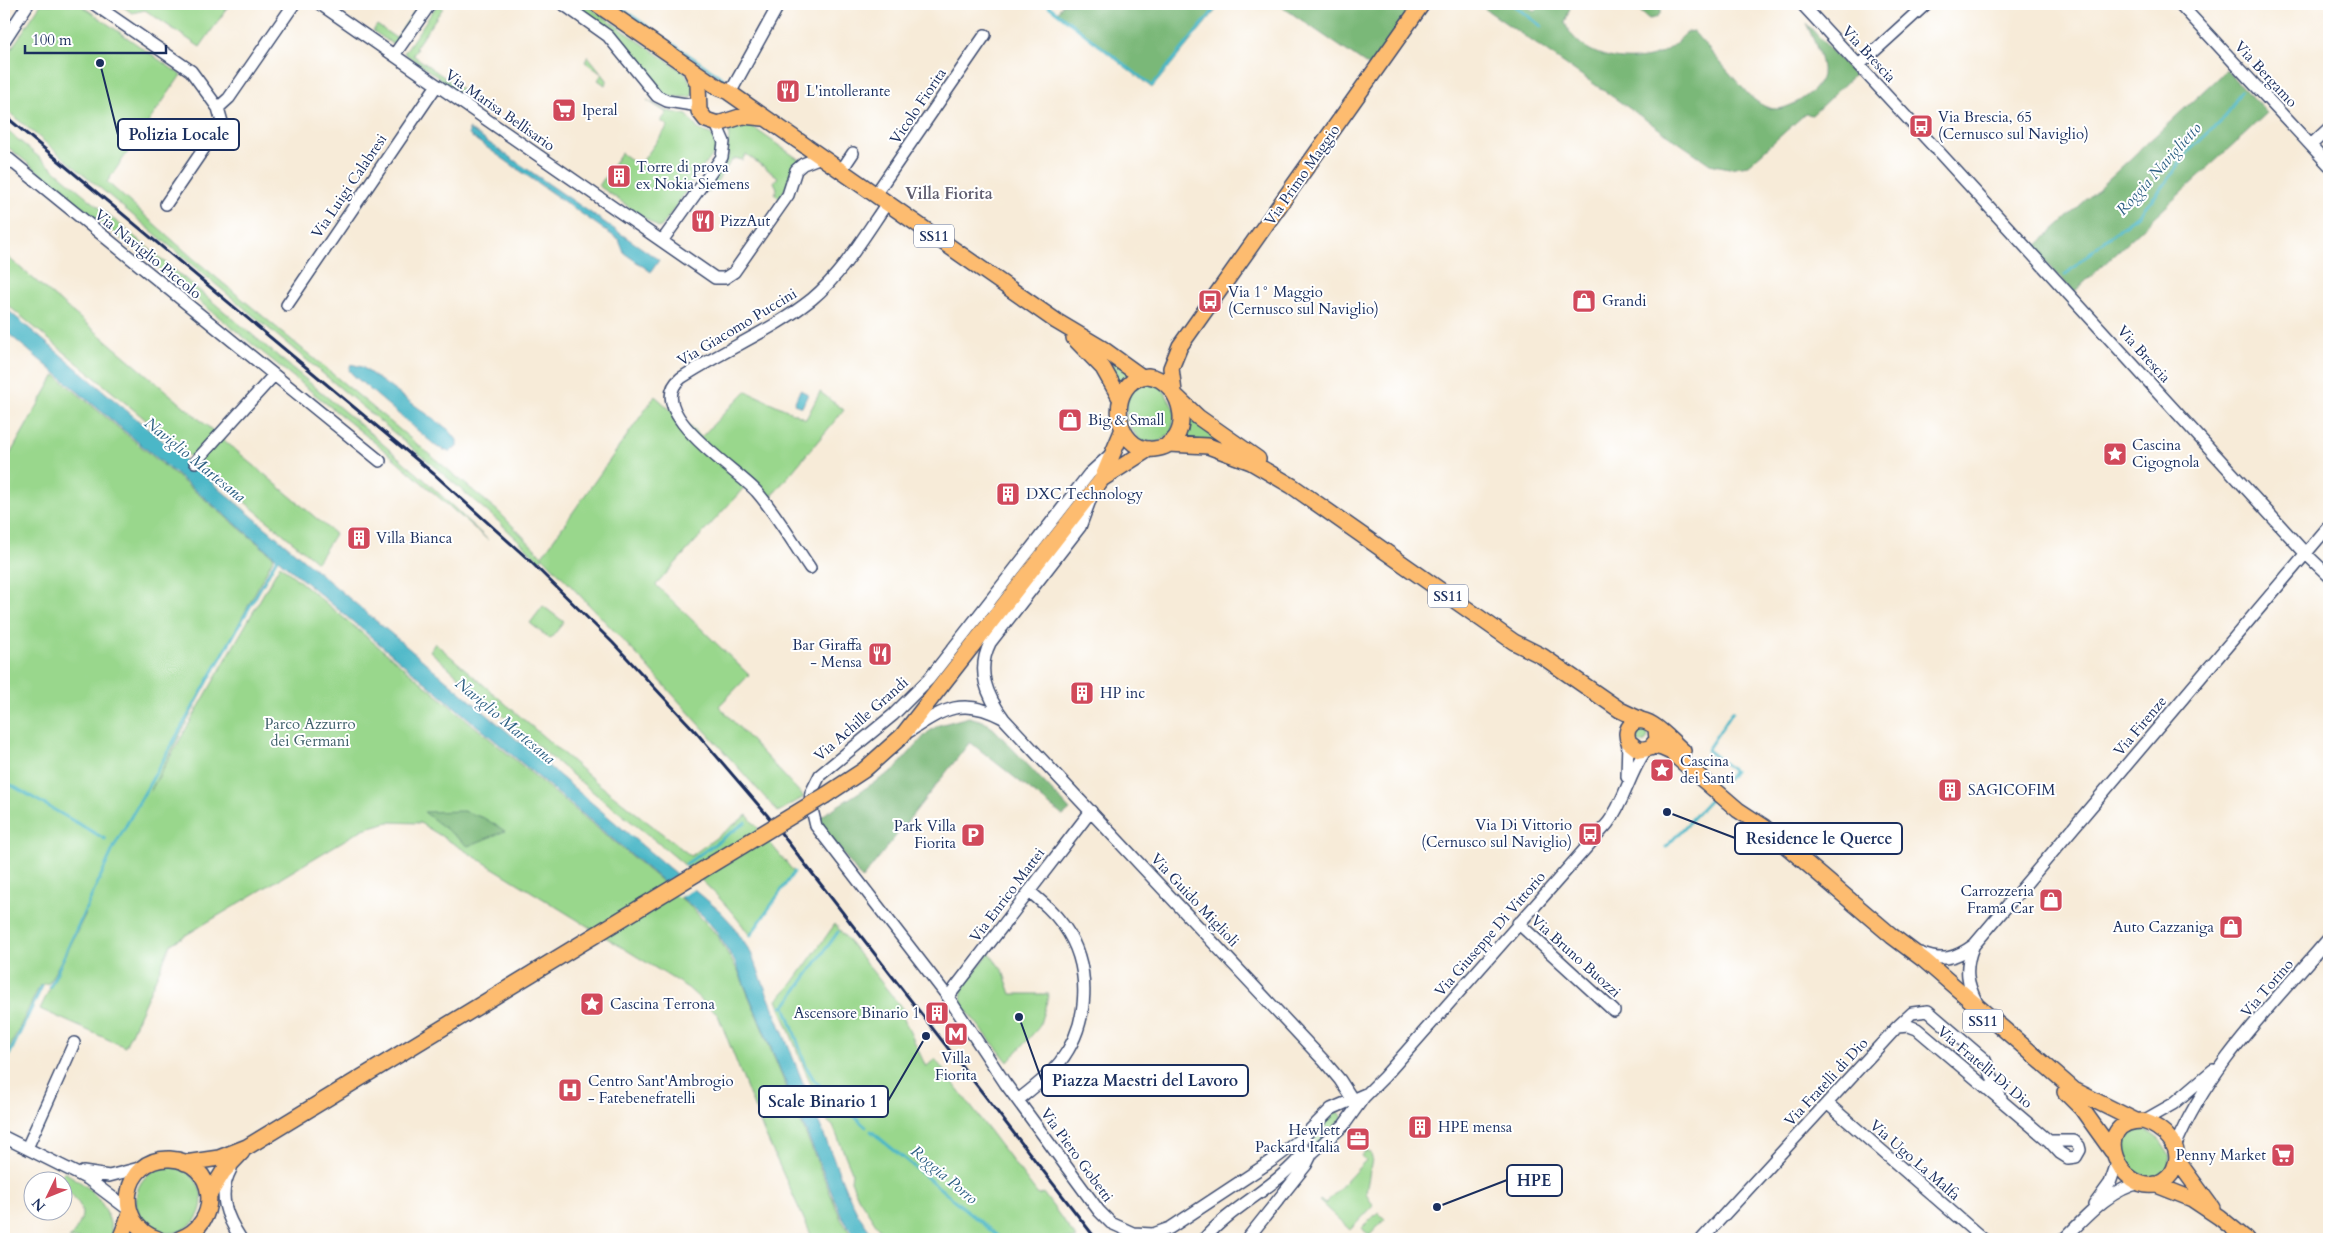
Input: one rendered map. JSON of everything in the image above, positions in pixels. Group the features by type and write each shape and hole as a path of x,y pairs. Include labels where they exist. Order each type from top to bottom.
{"main road":[{"name":"SS11","path":"597,4 689,67 728,90 1051,318 1145,377 1165,382 1174,394 1198,417 1237,442 1292,486 1514,642 1542,656 1620,710 1641,720 1648,721 1743,804 1764,827 1892,936 1978,1005 2074,1090 2140,1121 2156,1126 2219,1217"},
{"name":"Via Primo Maggio","path":"1145,377 1180,346 1422,4"},
{"path":"689,67 698,84 699,103 703,118 721,123 743,116 766,118"},
{"path":"699,103 708,90 728,90 734,103 734,111 721,123"},
{"name":"SS11","path":"1051,318 1103,368 1116,388 1120,398 1123,429"},
{"name":"Via Primo Maggio","path":"1174,394 1172,368 1180,346"},
{"path":"1120,398 1128,384 1145,377"},
{"path":"1168,444 1176,436 1181,424 1181,412 1174,394"},
{"path":"158,1239 142,1231 130,1212 128,1200 130,1186 137,1174 145,1167 165,1159 185,1163 219,1158 247,1147 864,770 902,736 1102,479 1123,429 1133,442 1150,449"},
{"name":"SS11","path":"1150,449 1168,444 1202,445 1225,451 1252,462 1292,486"},
{"path":"1102,479 1150,449"},
{"name":"SS11","path":"1514,642 1537,664 1613,716 1628,735 1635,749 1662,748 1671,752 1738,810 1764,827"},
{"path":"1628,735 1634,722 1641,720"},
{"path":"1650,748 1657,737 1656,728"},
{"name":"SS11","path":"1892,936 1932,977 2072,1099 2134,1180 2192,1199 2219,1217 2246,1239"},
{"path":"2115,1157 2113,1142 2119,1130 2126,1124 2140,1121"},
{"path":"179,1239 191,1234 201,1225 207,1212 209,1197 221,1174 247,1147"},
{"path":"2148,1184 2162,1182 2172,1174 2176,1153"},
{"path":"185,1163 201,1176 209,1197"},
{"path":"120,1239 130,1212"}],"street":[{"path":"4,41 28,4"},
{"path":"94,4 191,71 218,108 222,122 166,204"},
{"path":"218,108 229,98 294,4"},
{"name":"Via Marisa Bellisario","path":"320,4 712,276 719,279 728,278 734,272 788,195 796,170 803,164 822,157"},
{"path":"394,55 430,4"},
{"path":"563,4 608,36 657,96 667,101 699,103"},
{"path":"728,90 779,4"},
{"name":"Via Brescia","path":"1802,4 2305,553 2329,576"},
{"path":"1859,66 1926,4"},
{"name":"Via Bergamo","path":"2180,4 2329,165"},
{"name":"Vicolo Fiorita","path":"881,199 985,35"},
{"name":"Via Luigi Calabresi","path":"287,305 437,85"},
{"path":"662,241 722,157 724,145 721,123"},
{"path":"2311,145 2329,128"},
{"path":"841,170 853,153"},
{"name":"Via Naviglio Piccolo","path":"4,155 380,461"},
{"name":"Via Giacomo Puccini","path":"810,568 757,492 682,423 672,405 670,395 674,384 684,375 790,314 825,286 845,262 881,199"},
{"path":"195,462 274,375"},
{"name":"Via Achille Grandi","path":"948,998 820,831 814,818 810,793 814,783 828,767 893,715 930,679 1089,474 1113,453"},
{"path":"1004,720 994,705 984,680 985,653 990,643 1080,527 1090,503 1092,491"},
{"name":"Via Firenze","path":"1910,949 1934,959 1945,959 1962,954 1974,945 2329,526"},
{"path":"902,736 936,714 953,707 977,708 1004,720"},
{"name":"Via Guido Miglioli","path":"1004,720 1324,1061 1340,1080 1355,1103"},
{"name":"Via Giuseppe Di Vittorio","path":"1626,789 1628,735"},
{"name":"Via Giuseppe Di Vittorio","path":"1305,1148 1334,1108 1355,1103 1384,1077 1616,814 1632,772 1650,748"},
{"name":"Via Enrico Mattei","path":"948,998 1090,811"},
{"path":"1018,1100 1048,1075 1063,1057 1078,1026 1084,998 1081,966 1069,935 1053,912 1029,891"},
{"name":"Via Bruno Buozzi","path":"1518,923 1614,1011"},
{"name":"Via Torino","path":"2176,1153 2192,1108 2227,1057 2329,938"},
{"name":"Via Firenze","path":"1974,945 1966,971 1970,990 1978,1005"},
{"name":"Via Piero Gobetti","path":"948,998 1018,1100 1099,1211 1111,1223 1132,1233 1153,1234 1166,1230 1273,1160 1305,1148"},
{"name":"Via Fratelli di Dio","path":"1702,1239 1912,1013 1928,1011 1985,1060 2002,1101"},
{"name":"Via Fratelli Di Dio","path":"1897,1027 1910,1026 1917,1029 2049,1141"},
{"path":"27,1148 74,1044"},
{"name":"Via Torino","path":"2140,1121 2173,1104 2227,1057"},
{"name":"Via Fratelli di Dio","path":"1970,1074 1983,1069 1985,1060"},
{"name":"Via Giuseppe Di Vittorio","path":"1305,1148 1346,1122 1355,1103"},
{"name":"Via Ugo La Malfa","path":"1827,1103 1983,1239"},
{"path":"1334,1108 1340,1108 1345,1112 1346,1122"},
{"path":"4,1137 62,1165 99,1186 130,1212"},
{"path":"1204,1239 1227,1216 1293,1166 1305,1148"},
{"path":"1247,1239 1306,1165 1305,1148"},
{"path":"2087,1216 2110,1184 2115,1157"},
{"path":"236,1159 226,1181 223,1199 228,1218 239,1239"},
{"path":"62,1165 103,1176 116,1175 145,1167"},
{"path":"2064,1239 2087,1216 2120,1190 2148,1184"},
{"path":"209,1197 222,1220 239,1239"}],"green space":[{"path":"41,4 79,4 181,75 107,182 194,259 499,512 542,556 655,396 701,437 746,391 806,419 820,392 844,410 770,498 750,481 656,585 749,675 719,706 804,797 778,812 640,658 543,557 539,560 498,521 429,462 4,108 4,60"},
{"path":"119,4 230,4 200,47 145,10 132,13"},
{"path":"419,4 423,4 394,45 373,31 377,25 396,38"},
{"path":"571,4 585,4 685,73 694,89 691,97 670,97 662,94 607,29"},
{"path":"1063,4 1221,4 1152,88 1057,13"},
{"path":"1278,4 1415,4 1370,67"},
{"path":"1478,4 1524,4 1535,12 1541,4 1571,4 1565,23 1571,34 1591,51 1617,58 1643,58 1656,55 1669,48 1687,32 1693,31 1753,99 1773,109 1790,106 1804,98 1820,81 1822,75 1821,63 1806,23 1854,75 1812,115 1805,114 1748,165 1729,168 1710,164"},
{"path":"1631,4 1662,4 1660,14 1655,18 1649,19"},
{"path":"437,5 443,8 415,48 417,49 413,55 479,102 477,105 404,53"},
{"path":"588,56 607,80 605,85 598,80 602,74 585,62"},
{"path":"2226,70 2267,113 2074,292 2033,249"},
{"path":"647,100 667,111 687,115 698,129 712,135 716,146 714,154 659,228 599,186 621,153 639,166 668,126 661,121 667,113"},
{"path":"744,121 801,161 780,198 775,195 777,188 774,182 778,177 746,154 742,160 735,158 731,161 709,193 703,189 728,157 729,130"},
{"path":"4,128 363,427 427,482 488,540 390,455 4,144"},
{"path":"4,254 335,534 317,562 4,302"},
{"path":"1103,354 1132,374 1119,385 1103,360"},
{"name":"Parco Azzurro dei Germani","path":"55,375 274,557 150,792 280,565 660,880 691,907 717,935 739,973 841,1219 854,1239 813,1239 764,1132 718,1015 688,988 420,823 388,822 363,829 171,944 125,1047 40,1009 86,913 49,983 40,985 4,1060 4,465"},
{"path":"1146,382 1162,387 1175,411 1172,432 1159,442 1141,441 1127,418 1126,412 1130,391"},
{"path":"1185,413 1235,445 1181,440"},
{"path":"543,606 564,622 550,639 530,623"},
{"path":"435,643 595,781 691,856 747,815 794,872 750,936 716,894 696,875 588,788 430,651"},
{"path":"969,717 983,721 994,729 1070,810 1063,816 970,742 862,879 817,819 894,770 927,733 939,725"},
{"path":"1641,729 1646,731 1648,736 1646,741 1641,743 1636,741 1634,736 1636,731"},
{"path":"464,811 484,818 505,831 468,846 424,812"},
{"path":"835,924 905,1012 902,1015 926,1067 935,1059 1038,1195 1043,1193 1077,1239 887,1239 883,1235 858,1197 851,1181 852,1172 833,1126 824,1118 777,1000 792,984"},
{"path":"989,953 1003,971 1011,994 1049,994 1039,1027 1008,1062 961,1004 962,989"},
{"path":"1336,1112 1340,1113 1343,1118 1314,1148 1308,1148 1305,1141"},
{"path":"2128,1128 2145,1129 2159,1139 2170,1156 2165,1173 2152,1178 2145,1177 2123,1158 2117,1147 2121,1136"},
{"path":"1365,1151 1371,1153 1372,1159 1366,1193 1373,1206 1350,1230 1319,1201 1325,1204 1366,1160 1362,1156"},
{"path":"169,1167 182,1170 192,1177 199,1187 202,1200 199,1213 192,1223 182,1230 169,1233 156,1230 146,1223 139,1213 136,1200 139,1187 146,1177 156,1170"},
{"path":"72,1176 92,1191 104,1207 113,1239 69,1239 82,1217 80,1205 72,1196"},
{"path":"1378,1212 1385,1219 1369,1236 1362,1228"}],"water":[{"path":"469,129 659,260 651,272 624,253 619,240 469,135"},
{"path":"4,307 720,911 732,924 751,953 846,1190 858,1214 875,1239 856,1239 842,1217 735,962 716,931 703,916 4,330"},
{"path":"351,364 362,367 449,430 457,440 457,447 449,452 437,447 353,375 349,370"},
{"path":"800,390 808,394 802,407 794,404"}],"pier":[{"path":"681,873 698,887 678,898 662,884"}],"waterway":[{"path":"615,4 725,80"},
{"path":"1046,4 1152,86 1219,4"},
{"path":"1512,4 1541,26"},
{"name":"Roggia Naviglietto","path":"2065,275 2100,244 2139,214 2162,188 2189,151 2226,116 2241,91"},
{"path":"50,987 115,845 279,555"},
{"name":"Roggia Naviglietto","path":"1728,779 1734,771 1707,750 1733,711"},
{"path":"4,781 105,839"},
{"name":"Roggia Naviglietto","path":"1666,847 1712,798"},
{"path":"686,864 746,822"},
{"path":"750,936 794,872"},
{"path":"782,1007 785,1006 838,932"},
{"path":"4,1066 42,986"},
{"name":"Roggia Porro","path":"785,1006 806,1066 814,1080 866,1127"},
{"name":"Roggia Porro","path":"871,1131 1001,1239"}],"railway":[{"path":"4,115 434,474 529,560 613,643 695,731 767,815 1096,1239"}],"place":[{"name":"Polizia Locale","path":"100,63"},
{"name":"L'intollerante","path":"788,91"},
{"name":"Iperal","path":"564,110"},
{"name":"Via Brescia, 65 (Cernusco sul Naviglio)","path":"1921,126"},
{"name":"Torre di prova ex Nokia Siemens","path":"619,176"},
{"name":"PizzAut","path":"703,221"},
{"name":"Via 1° Maggio (Cernusco sul Naviglio)","path":"1210,301"},
{"name":"Grandi","path":"1584,301"},
{"name":"Big & Small","path":"1070,420"},
{"name":"Cascina Cigognola","path":"2115,454"},
{"name":"DXC Technology","path":"1008,494"},
{"name":"Villa Bianca","path":"359,538"},
{"name":"Bar Giraffa - Mensa","path":"880,654"},
{"name":"HP inc","path":"1082,693"},
{"name":"Cascina dei Santi","path":"1662,770"},
{"name":"SAGICOFIM","path":"1950,790"},
{"name":"Residence le Querce","path":"1667,812"},
{"name":"Via Di Vittorio (Cernusco sul Naviglio)","path":"1590,834"},
{"name":"Park Villa Fiorita","path":"973,835"},
{"name":"Carrozzeria Frama Car","path":"2051,900"},
{"name":"Auto Cazzaniga","path":"2231,927"},
{"name":"Cascina Terrona","path":"592,1004"},
{"name":"Ascensore Binario 1","path":"937,1013"},
{"name":"Piazza Maestri del Lavoro","path":"1019,1017"},
{"name":"Villa Fiorita","path":"956,1034"},
{"name":"Scale Binario 1","path":"926,1036"},
{"name":"Centro Sant'Ambrogio - Fatebenefratelli","path":"570,1090"},
{"name":"HPE mensa","path":"1420,1127"},
{"name":"Hewlett Packard Italia","path":"1358,1139"},
{"name":"Penny Market","path":"2283,1155"},
{"name":"HPE","path":"1437,1207"}],"district":[{"name":"Villa Fiorita","path":"949,194"}],"water label":[{"name":"Naviglio Martesana","path":"195,460"},
{"name":"Naviglio Martesana","path":"505,721"}]}
